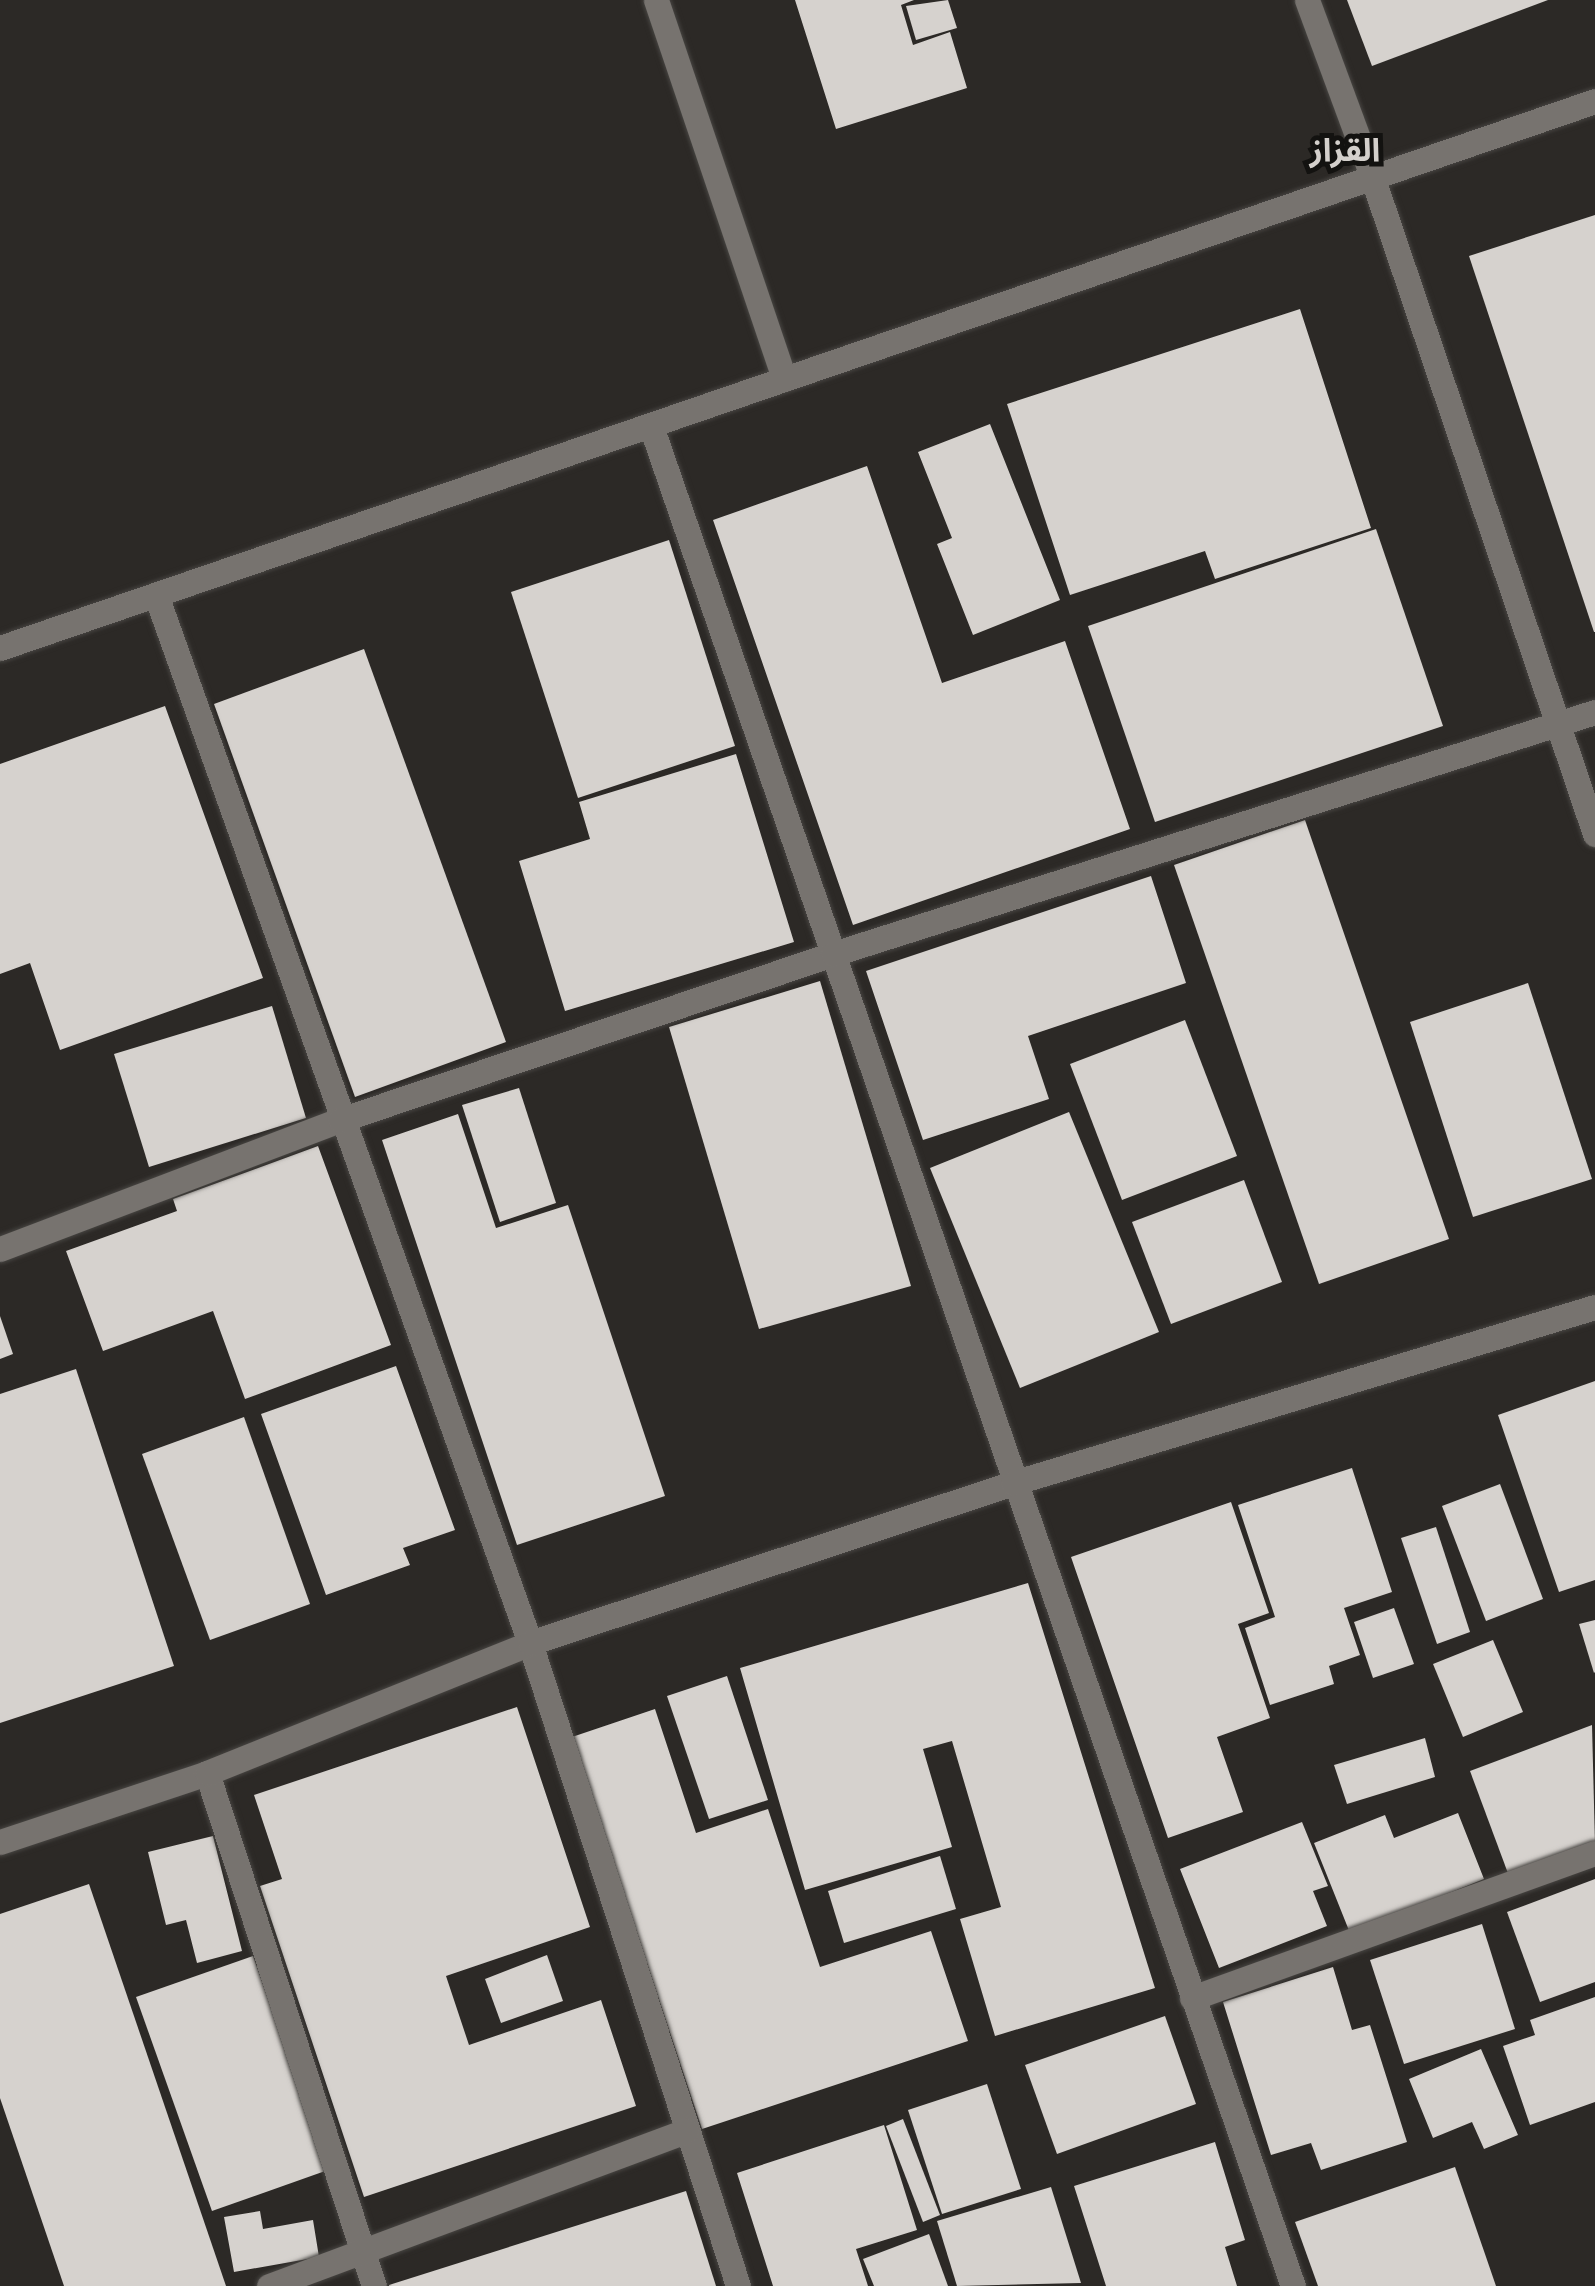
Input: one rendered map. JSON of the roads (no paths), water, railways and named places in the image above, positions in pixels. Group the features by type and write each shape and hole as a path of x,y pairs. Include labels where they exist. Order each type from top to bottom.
{"street":[{"path":"656,0 784,379"},
{"path":"1306,0 1372,176 1595,834"},
{"path":"0,648 1595,101"},
{"path":"651,426 1013,1483 1294,2286"},
{"path":"156,595 340,1120 530,1643 738,2286"},
{"path":"0,1249 340,1120 833,954 1595,712"},
{"path":"0,1842 207,1773 530,1643 1013,1483 1595,1307"},
{"path":"207,1773 374,2286"},
{"path":"1192,1998 1595,1852"},
{"path":"270,2286 364,2254 686,2130"}],"district":[{"name":"القزاز","path":"1345,150"}]}
